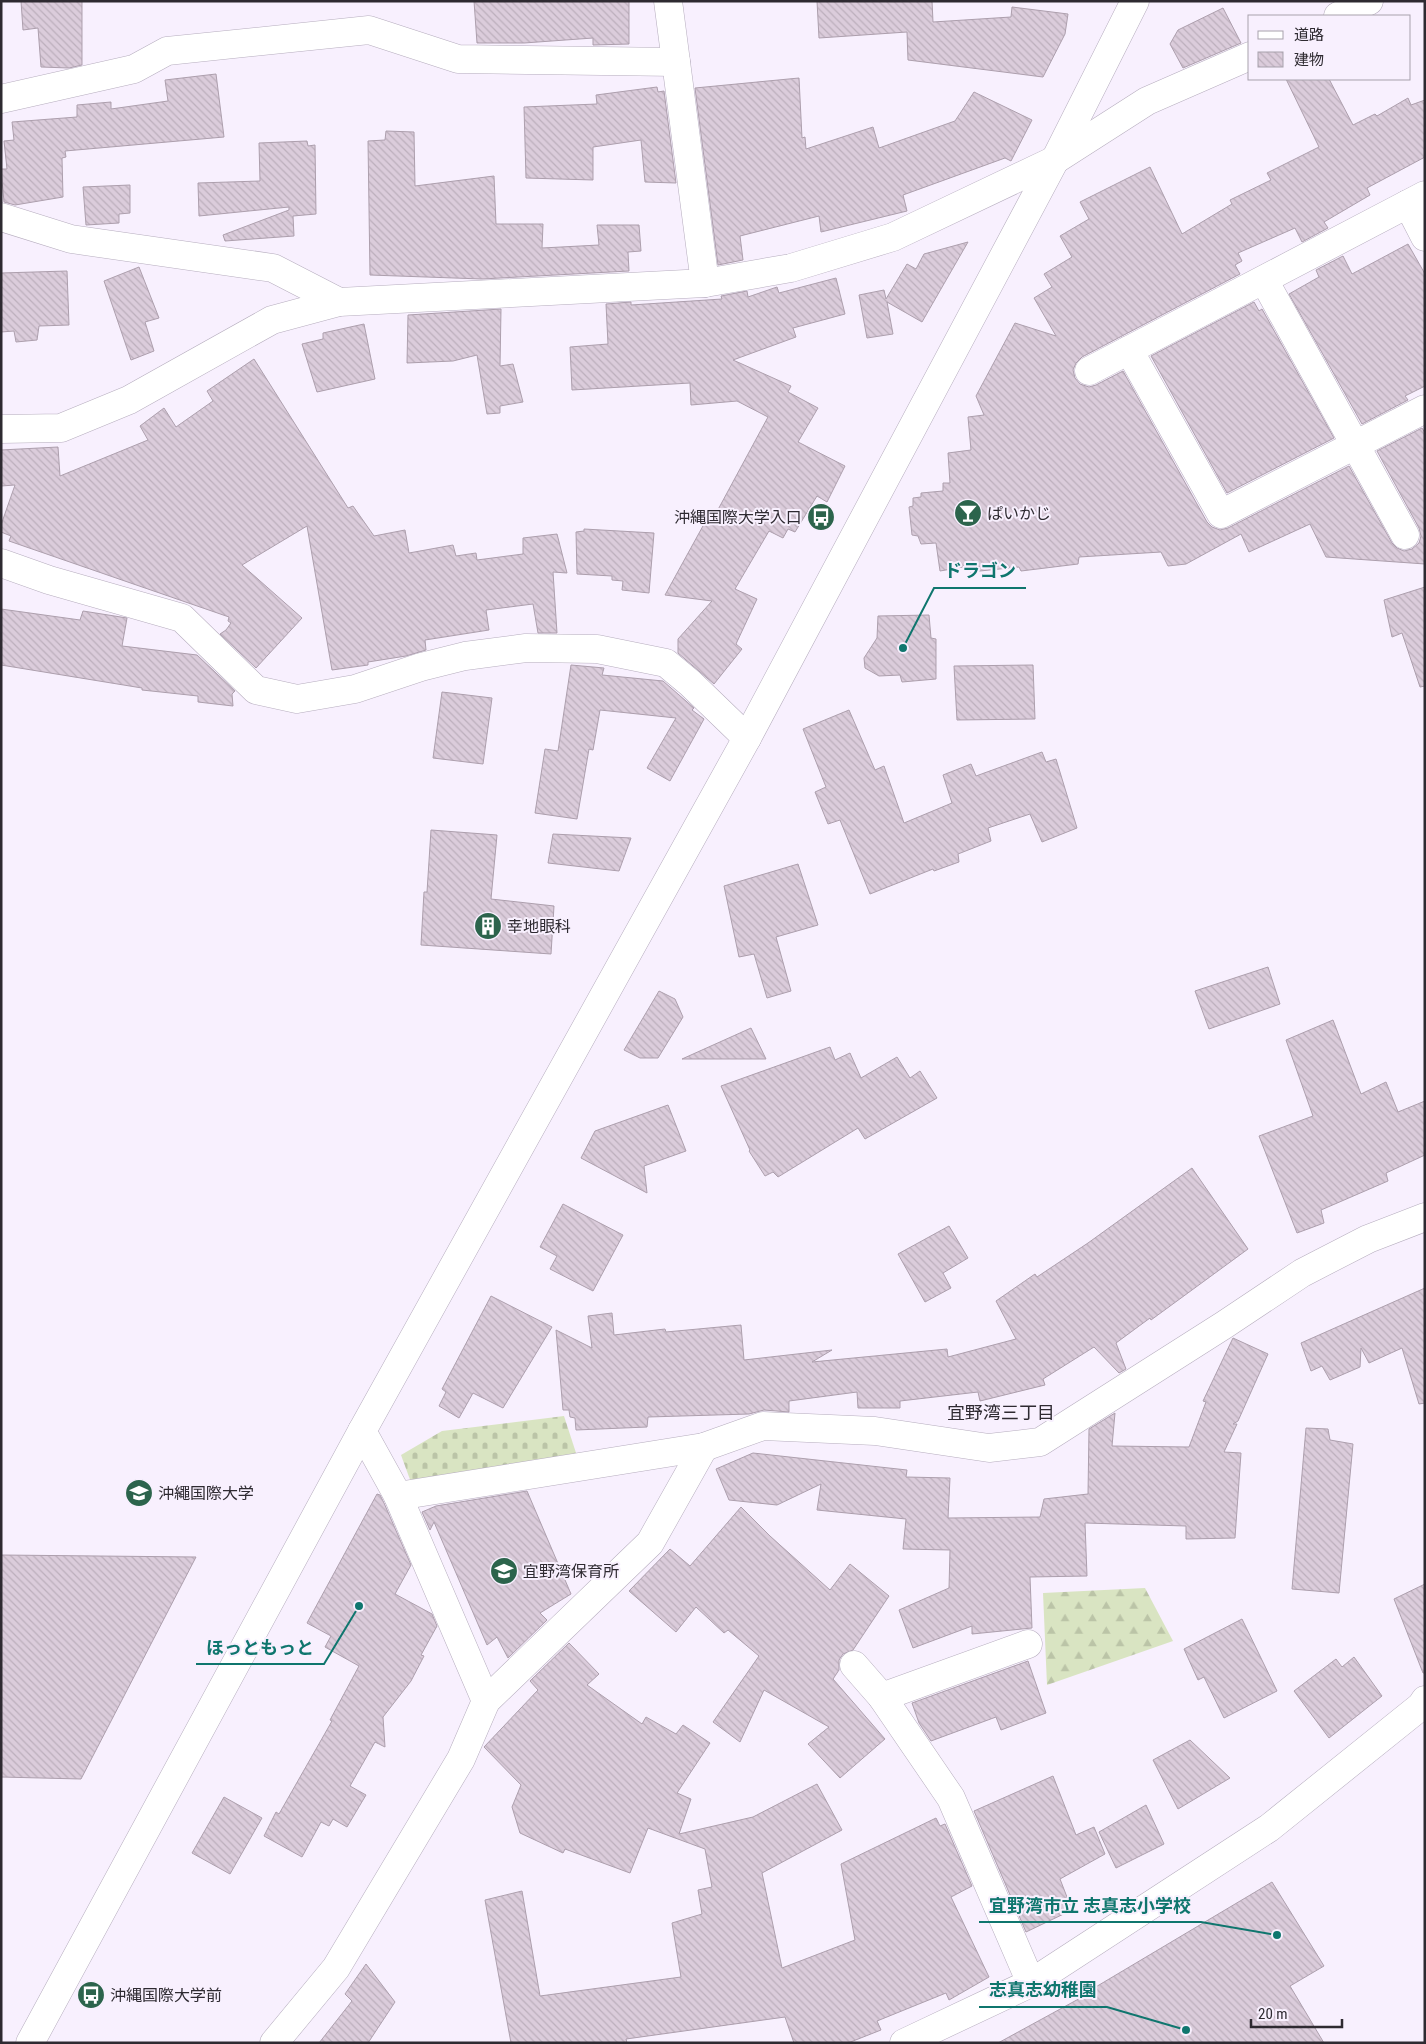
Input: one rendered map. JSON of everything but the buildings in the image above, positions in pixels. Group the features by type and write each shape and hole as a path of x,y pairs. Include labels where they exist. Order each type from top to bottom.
{"street":[{"path":"668,1 705,283"},
{"path":"30,2043 362,1431 747,738 1056,160 1136,1"},
{"path":"1340,15 1369,1"},
{"path":"1,99 134,69 167,51 369,30 458,59 676,62"},
{"path":"1,429 60,428 129,400 272,320 340,302 705,283 792,268 894,237 1056,160 1147,101 1248,57"},
{"path":"1089,371 1416,200 1425,237"},
{"path":"1,218 71,239 273,268 340,302"},
{"path":"1264,280 1405,534"},
{"path":"1129,350 1221,514 1425,408"},
{"path":"1,563 48,580 182,618 256,690 297,700 354,689 421,667 464,656 526,648 597,649 666,663 690,683 747,738"},
{"path":"398,1496 704,1447 763,1426 875,1431 989,1448 1040,1442 1302,1273 1368,1239 1425,1217"},
{"path":"362,1431 398,1496 486,1700"},
{"path":"274,2043 336,1968 461,1759 486,1700 650,1543 704,1447"},
{"path":"882,1697 1028,1644"},
{"path":"854,1665 882,1697 951,1798 1031,1982"},
{"path":"904,2043 1031,1982 1269,1828 1421,1706 1425,1700"}],"green space":[{"path":"564,1416 577,1456 412,1485 401,1455 442,1431"},
{"path":"1145,1588 1173,1641 1047,1685 1043,1593"}],"place":[{"name":"ぱいかじ","path":"968,513"},
{"name":"沖縄国際大学入口","path":"821,517"},
{"name":"ドラゴン","path":"903,648"},
{"name":"幸地眼科","path":"488,926"},
{"name":"沖繩国際大学","path":"139,1493"},
{"name":"宜野湾保育所","path":"504,1571"},
{"name":"ほっともっと","path":"359,1606"},
{"name":"宜野湾市立 志真志小学校","path":"1277,1935"},
{"name":"沖縄国際大学前","path":"91,1995"},
{"name":"志真志幼稚園","path":"1186,2030"}],"district":[{"name":"宜野湾三丁目","path":"1001,1412"}]}
